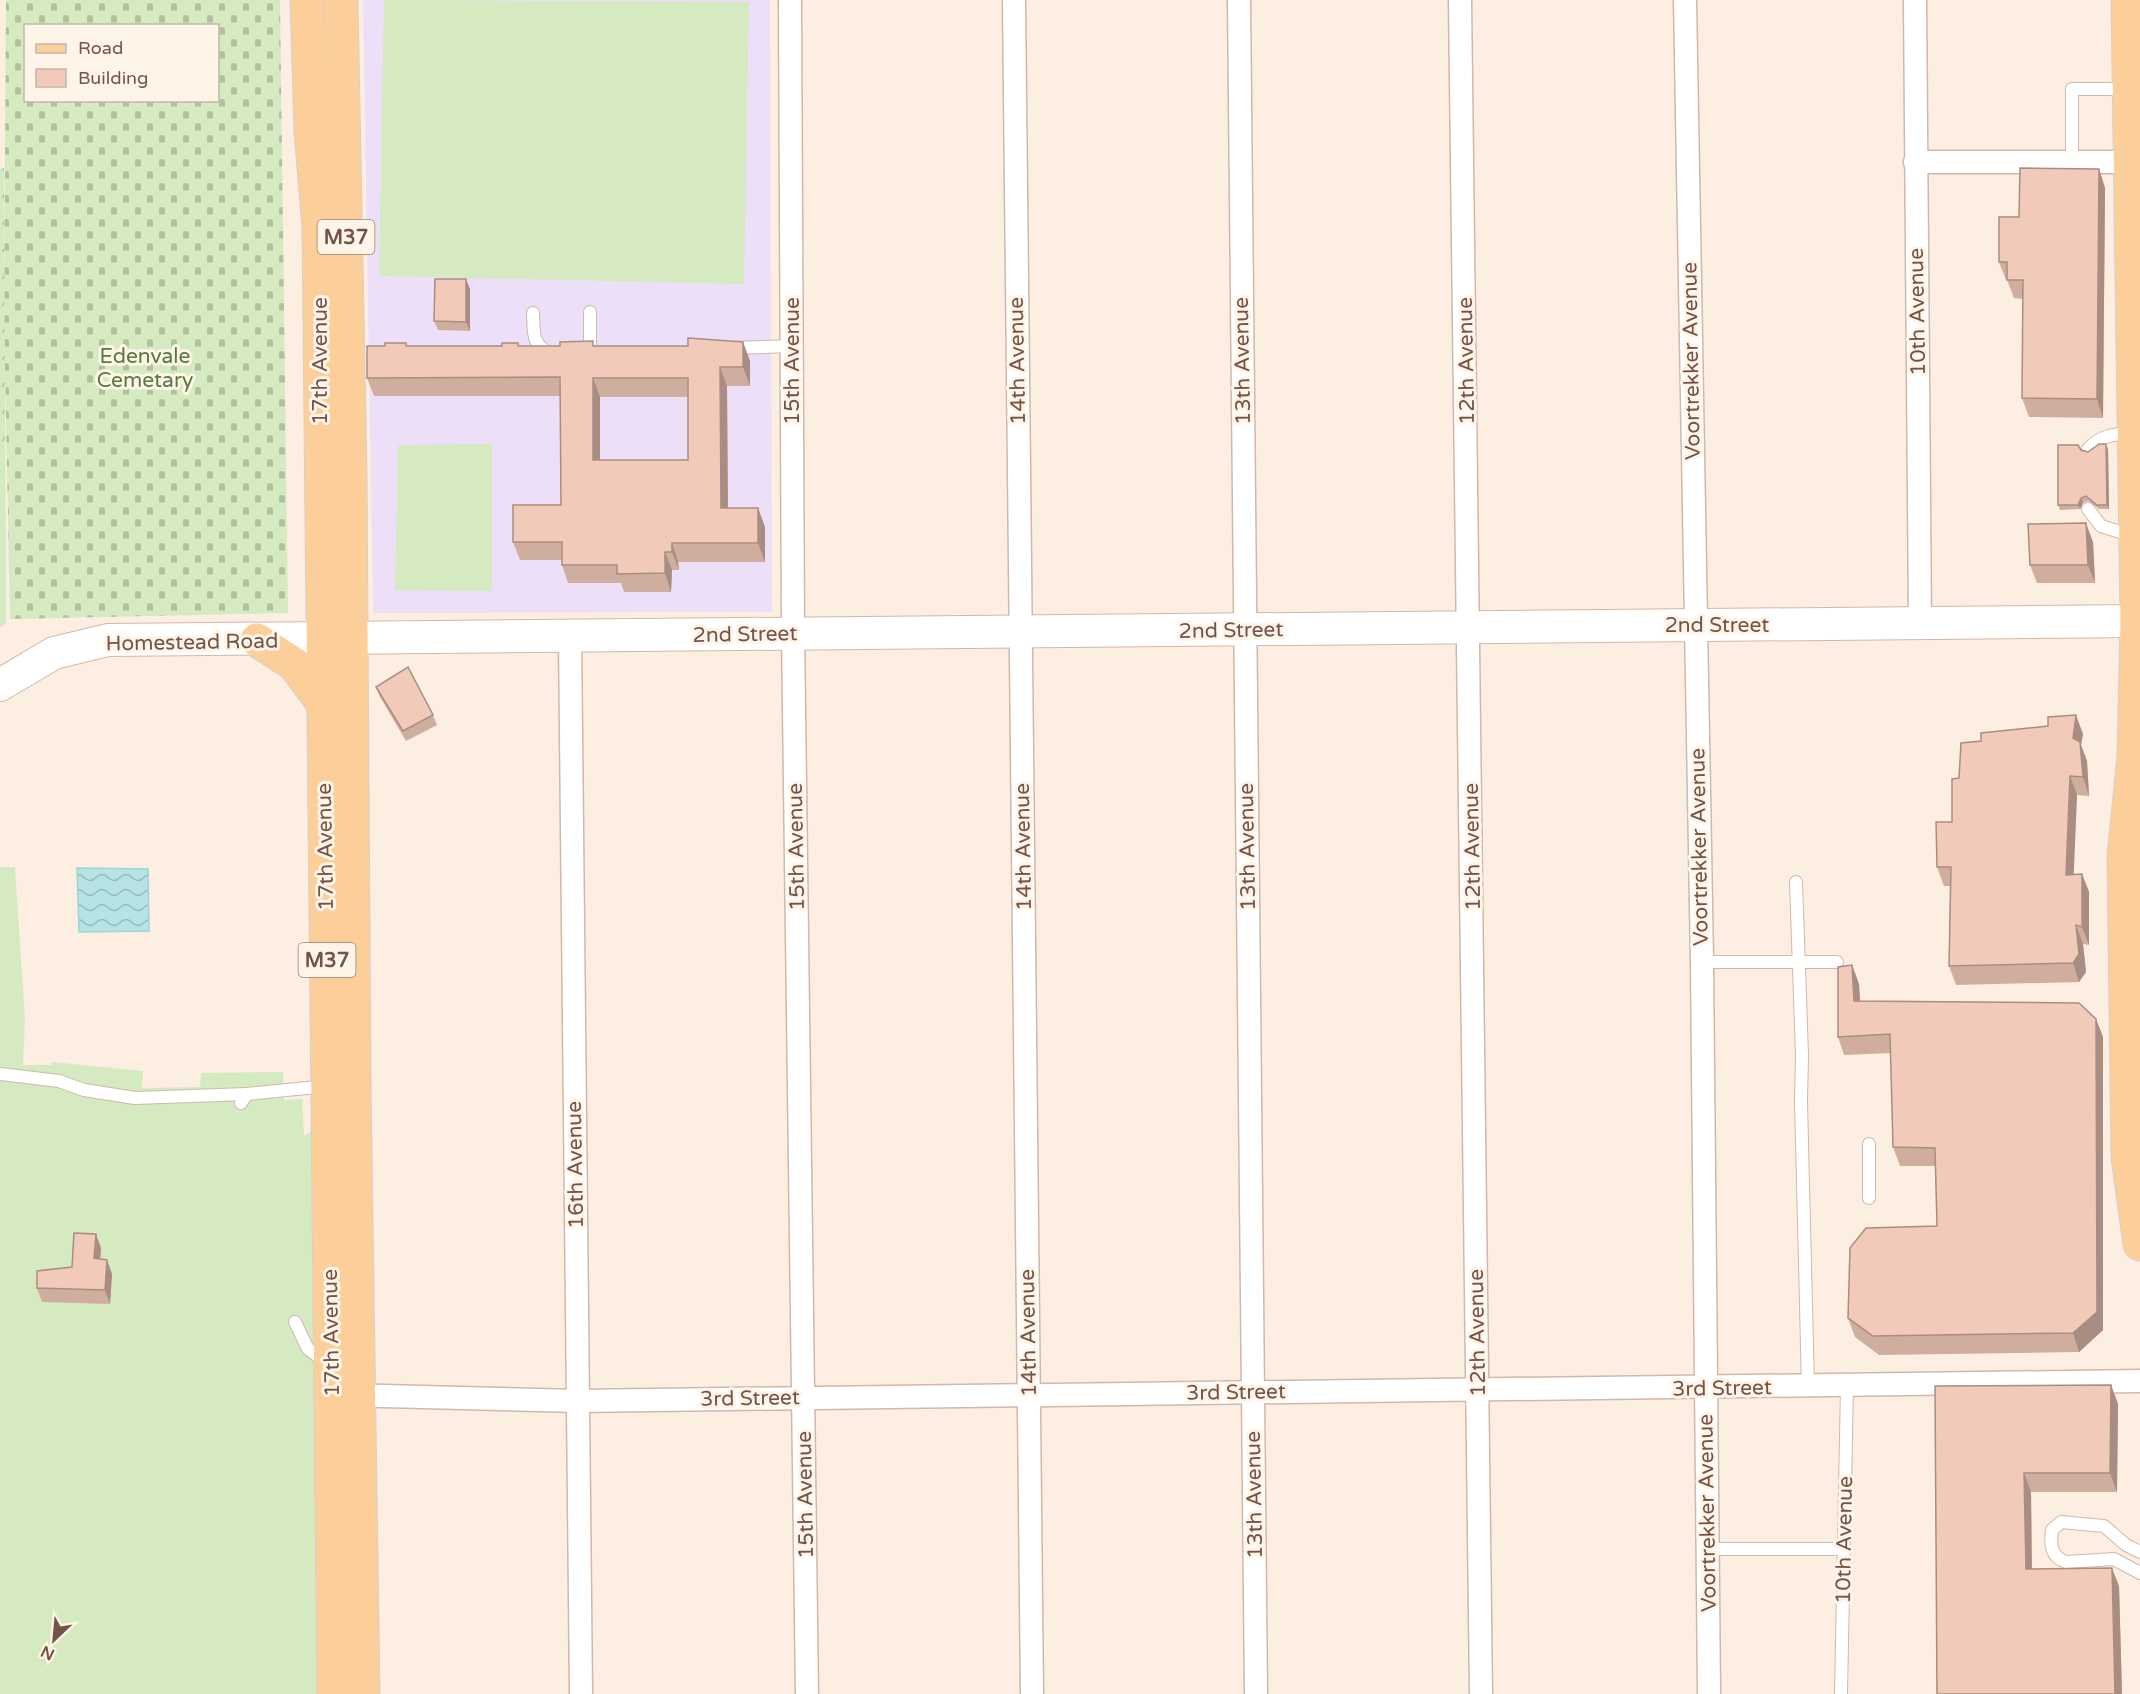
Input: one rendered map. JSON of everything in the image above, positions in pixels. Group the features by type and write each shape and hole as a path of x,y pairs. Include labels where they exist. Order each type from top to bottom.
{"main road":[{"name":"17th Avenue","path":"307,0 311,131 319,227 336,639 341,1086 341,1385 334,1694"},
{"name":"17th Avenue","path":"342,0 350,462 336,639 323,703 341,1086 341,1385 363,1694"},
{"path":"2128,0 2136,162 2138,621 2137,751 2124,856 2128,1157 2140,1244"},
{"name":"2nd Street","path":"336,639 2138,621"},
{"name":"Homestead Road","path":"0,685 54,653 108,640 336,639"},
{"path":"257,640 304,673 323,703"}],"street":[{"name":"15th Avenue","path":"790,0 794,633 807,1694"},
{"name":"14th Avenue","path":"1014,0 1032,1694"},
{"name":"13th Avenue","path":"1239,0 1256,1694"},
{"name":"12th Avenue","path":"1460,0 1470,627 1481,1694"},
{"name":"Voortrekker Avenue","path":"1685,0 1702,962 1709,1694"},
{"name":"10th Avenue","path":"1915,0 1920,624"},
{"path":"1915,162 2136,162"},
{"name":"16th Avenue","path":"570,636 581,1694"},
{"name":"3rd Street","path":"341,1385 577,1401 2140,1381"}],"lane":[{"path":"2072,162 2072,89 2133,104"},
{"path":"590,312 591,352"},
{"path":"533,313 534,340 542,350 562,354"},
{"path":"721,348 792,346"},
{"path":"2088,449 2097,440 2112,434 2136,433"},
{"path":"2088,509 2101,526 2138,537"},
{"path":"1796,882 1800,963 1805,1342 1808,1386"},
{"path":"1702,962 1837,962"},
{"path":"0,1074 59,1081 84,1090 135,1098 244,1099 341,1086"},
{"path":"1869,1144 1869,1198"},
{"path":"295,1322 308,1349 341,1385"},
{"name":"10th Avenue","path":"1841,1694 1847,1386"},
{"path":"2140,1552 2126,1545 2104,1526 2061,1522 2052,1530 2050,1542 2059,1560 2066,1562 2114,1559 2140,1573"},
{"path":"1707,1549 1843,1549"}],"shaded area":[{"path":"363,0 770,0 772,612 373,613"}],"green space":[{"name":"Edenvale Cemetary","path":"6,0 280,0 288,613 10,619 4,319"},
{"path":"384,0 749,2 744,284 379,276"},
{"path":"0,168 4,168 6,623 0,627"},
{"path":"492,444 492,591 395,590 398,445"},
{"path":"0,454 5,454 6,623 0,627"},
{"path":"0,867 15,867 25,1020 23,1065 51,1065 52,1062 143,1071 142,1088 200,1087 201,1073 283,1072 284,1100 302,1099 304,1136 319,1126 317,1694 0,1694"}],"water":[{"path":"77,868 148,869 149,931 79,932"}],"building":[{"path":"2020,168 2099,169 2097,399 2022,398 2023,280 2007,280 2007,262 1999,262 1999,217 2019,217"},
{"path":"435,279 466,279 466,322 434,321"},
{"path":"688,338 743,342 743,367 720,367 721,508 758,508 758,543 672,543 672,552 665,552 665,573 617,574 617,565 562,565 562,542 513,542 513,505 561,505 560,377 367,378 367,346 385,346 385,343 406,343 406,346 502,346 502,343 518,343 518,346 560,346 560,342 593,341 593,346 688,346","holes":["593,378 688,378 688,460 593,460"]},
{"path":"2099,444 2106,444 2107,505 2097,505 2086,496 2081,498 2078,505 2058,505 2058,445 2078,445 2081,450 2088,452"},
{"path":"2086,523 2088,565 2030,565 2028,524"},
{"path":"408,667 433,715 403,731 376,687"},
{"path":"2076,715 2073,738 2080,742 2083,777 2070,776 2066,875 2082,874 2082,927 2076,925 2079,954 2073,963 1949,966 1951,867 1937,867 1936,822 1952,822 1952,779 1959,778 1961,743 1981,741 1981,733 2048,726 2048,717"},
{"path":"1852,965 1854,1001 2079,1003 2096,1019 2097,1312 2073,1333 1873,1336 1848,1318 1850,1248 1866,1228 1937,1226 1935,1148 1893,1147 1890,1034 1838,1037 1838,967"},
{"path":"74,1233 96,1234 94,1258 107,1260 105,1290 37,1288 37,1271 72,1267"},
{"path":"2111,1385 2110,1473 2024,1473 2026,1569 2112,1568 2115,1694 1937,1694 1935,1386"}]}
